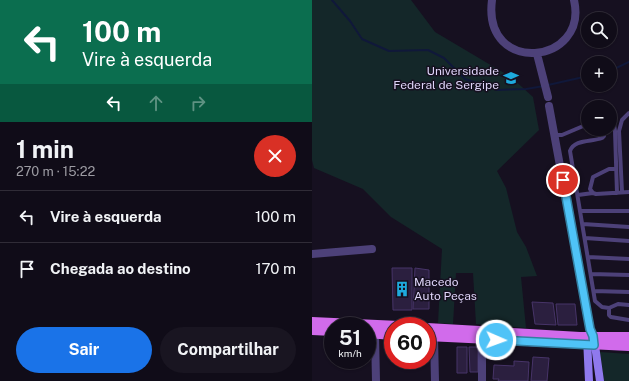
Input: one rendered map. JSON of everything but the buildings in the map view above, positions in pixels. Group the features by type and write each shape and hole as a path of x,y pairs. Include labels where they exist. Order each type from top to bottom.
{"main road":[{"path":"312,322 384,325"},
{"path":"436,329 590,338 629,346"},
{"path":"312,330 324,331"},
{"path":"436,337 482,340 629,337"},
{"path":"589,381 590,338"},
{"path":"590,338 600,381"}],"street":[{"path":"492,0 490,14 494,28 502,40 514,49 528,54 537,54 556,47 567,37 574,24 576,9 574,0"},
{"path":"537,54 548,97"},
{"path":"549,106 556,135 590,338"},
{"path":"312,254 372,249"},
{"path":"482,340 482,381"},
{"path":"375,369 376,381"},
{"path":"434,369 435,381"}],"lane":[{"path":"548,97 549,106"},
{"path":"622,192 619,131 622,120 629,113"},
{"path":"556,135 562,135 581,127"},
{"path":"604,136 602,138 576,143 570,151 595,301 602,308 609,308 618,304 629,305"},
{"path":"615,136 617,193"},
{"path":"593,193 590,189 592,177 609,169 616,169"},
{"path":"578,195 629,192"},
{"path":"581,211 629,211"},
{"path":"583,224 629,227"},
{"path":"585,238 629,242"},
{"path":"588,257 629,259"},
{"path":"591,274 629,275"},
{"path":"594,291 629,292"},
{"path":"609,308 611,317 629,320"}],"green space":[{"path":"312,0 411,0 435,32 511,77 533,97 539,130 497,171 506,188 517,232 526,247 537,276 521,277 526,328 476,324 473,273 456,273 453,324 438,323 442,249 391,217 363,189 314,168 312,160"},
{"path":"600,352 629,354 629,381 604,381"}],"waterway":[{"path":"332,0 350,21 362,39 389,51 428,50 444,58 465,79 497,90 526,89 544,86"},
{"path":"617,68 629,62"},
{"path":"548,85 581,78"}],"place":[{"name":"Universidade Federal de Sergipe","path":"511,78"},
{"name":"Macedo Auto Peças","path":"402,289"}],"route":[{"path":"496,340 579,343 594,345 563,180"}]}
